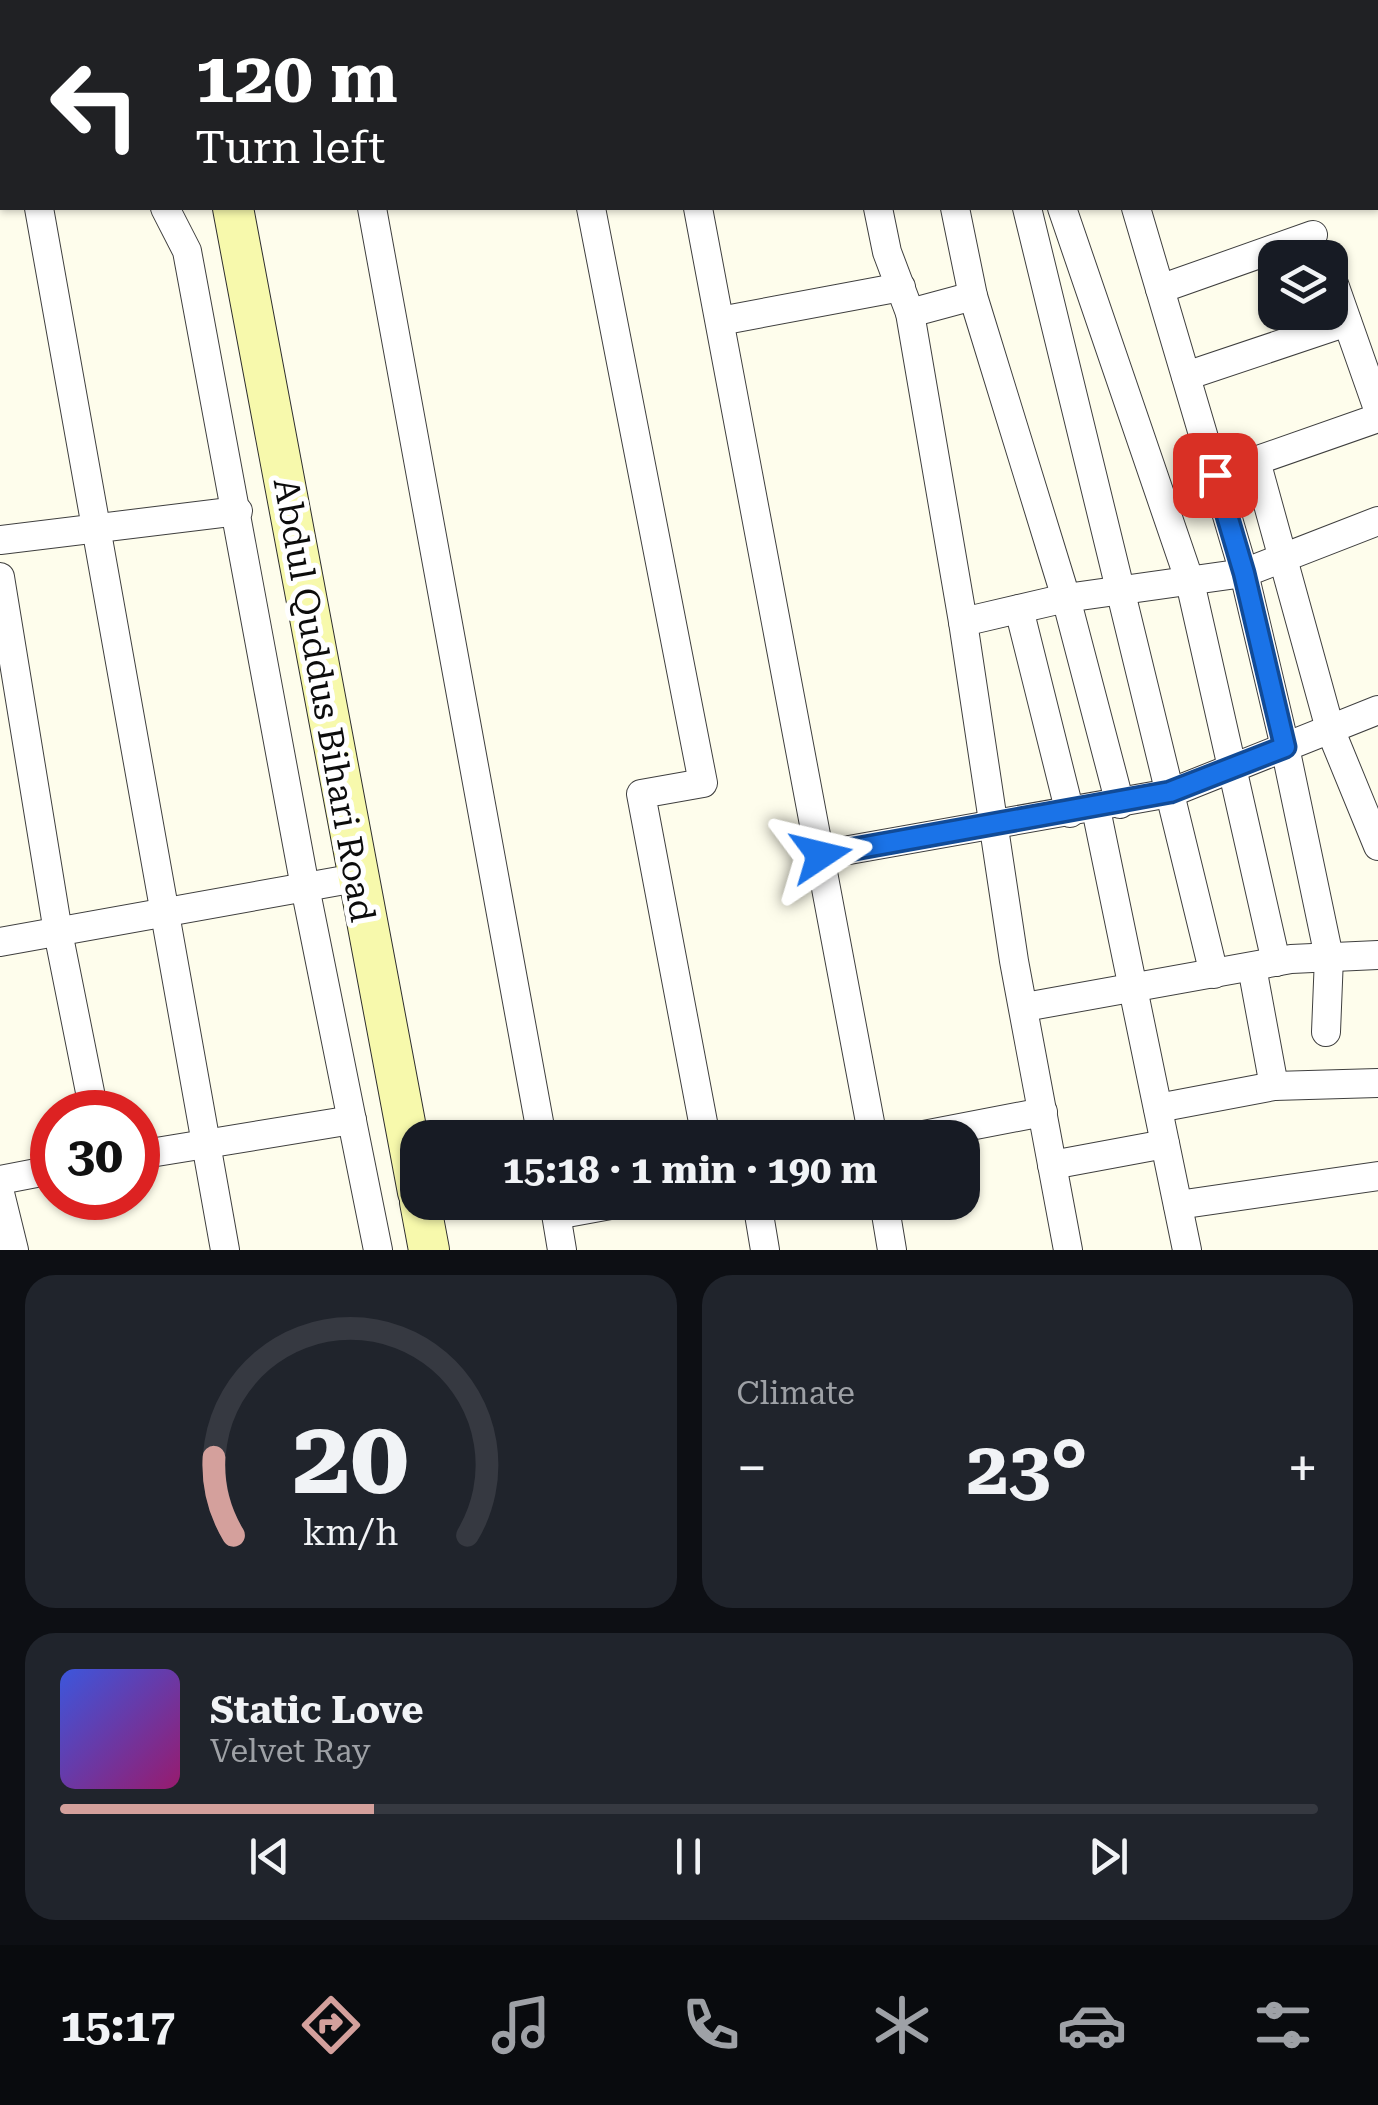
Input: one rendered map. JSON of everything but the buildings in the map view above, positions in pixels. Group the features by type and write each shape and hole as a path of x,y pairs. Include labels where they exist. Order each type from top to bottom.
{"main road":[{"name":"Abdul Quddus Bihari Road","path":"233,210 404,1120"},
{"path":"423,1220 429,1250"}],"street":[{"path":"39,210 225,1250"},
{"path":"166,210 187,251 305,887 378,1250"},
{"path":"372,210 539,1120"},
{"path":"591,210 703,783 641,794 703,1120"},
{"path":"698,210 871,1120"},
{"path":"879,210 905,300 1068,1250"},
{"path":"956,210 974,296 1066,598 1095,809 1187,1250"},
{"path":"1026,210 1214,974"},
{"path":"1063,210 1190,582 1234,767 1264,964 1274,1086"},
{"path":"1137,210 1244,573 1285,747 1330,957 1326,1032"},
{"path":"1160,289 1313,235"},
{"path":"720,321 974,296"},
{"path":"1348,325 1378,409"},
{"path":"1186,376 1323,330"},
{"path":"1215,475 1378,418"},
{"path":"1256,461 1330,729 1378,846"},
{"path":"0,540 238,511"},
{"path":"963,622 1066,598 1121,594 1244,573 1378,521"},
{"path":"0,577 58,932 90,1090"},
{"path":"1019,609 1095,809"},
{"path":"821,855 1095,809 1170,792 1378,710"},
{"path":"0,942 356,878"},
{"path":"1025,1007 1264,964 1378,955"},
{"path":"1158,1108 1274,1086 1378,1083"},
{"path":"980,1124 1043,1112"},
{"path":"160,1150 352,1120"},
{"path":"1052,1166 1165,1144"},
{"path":"0,1180 30,1174"},
{"path":"1178,1205 1378,1176"},
{"path":"0,1193 14,1250"},
{"path":"557,1220 562,1250"},
{"path":"760,1220 766,1250"},
{"path":"887,1220 892,1250"}],"route":[{"path":"821,855 1096,809 1170,792 1285,747 1244,573 1215,475"}]}
